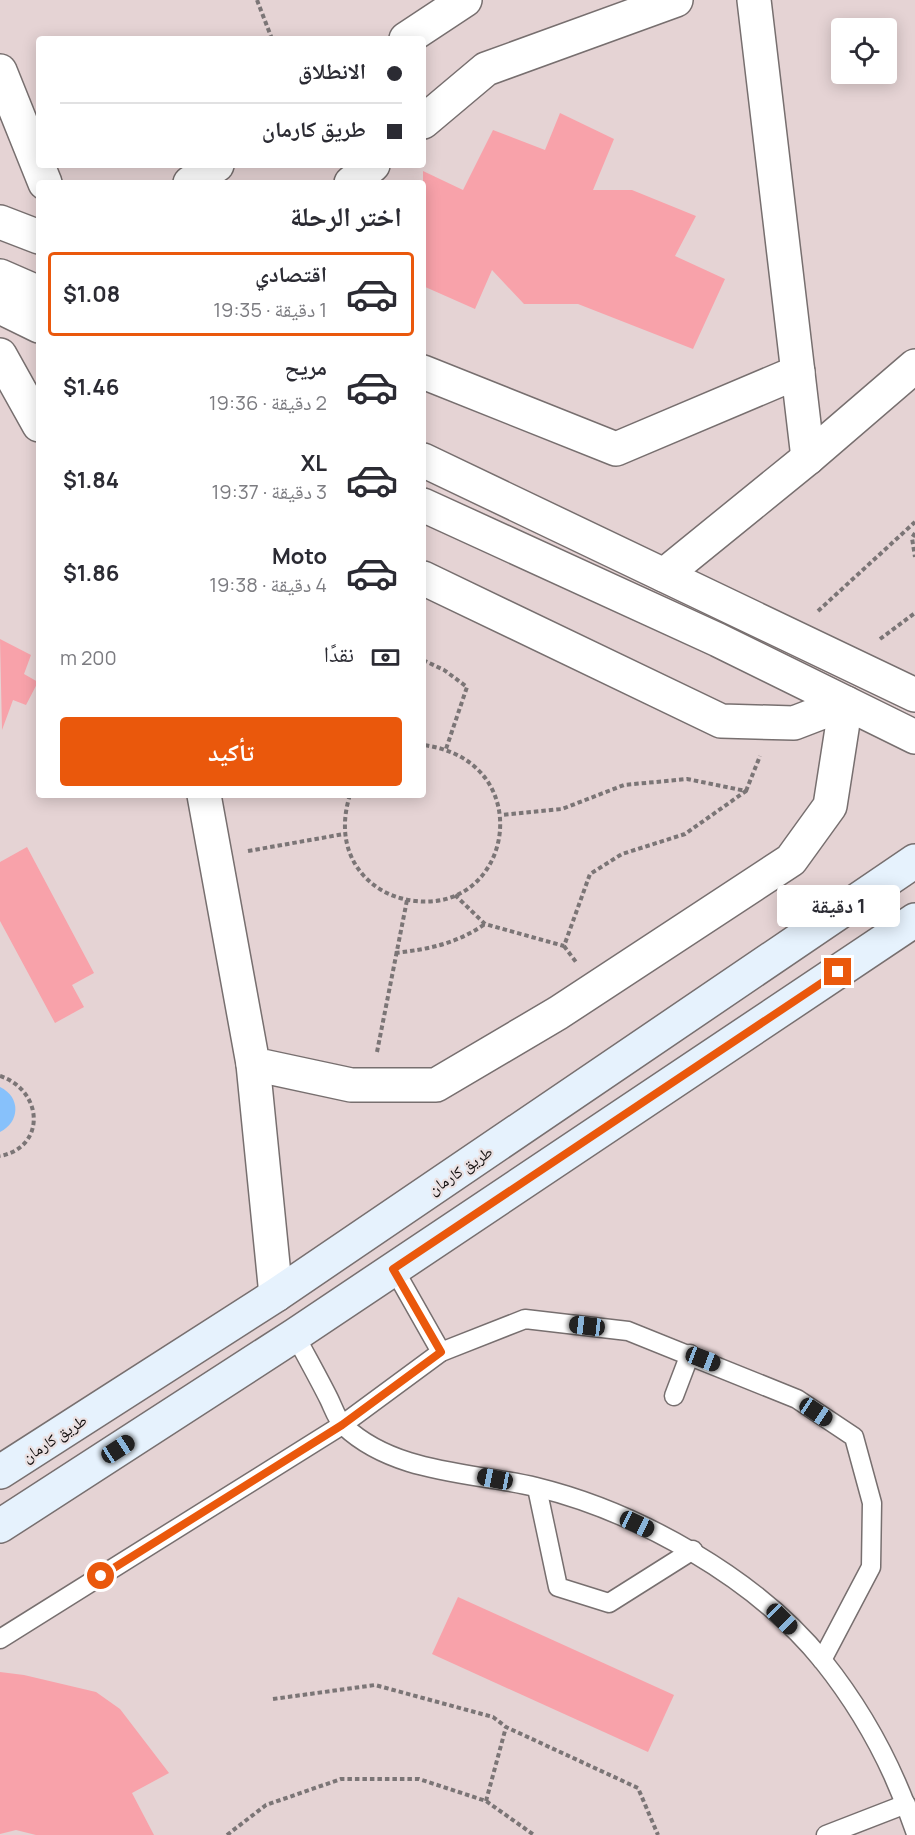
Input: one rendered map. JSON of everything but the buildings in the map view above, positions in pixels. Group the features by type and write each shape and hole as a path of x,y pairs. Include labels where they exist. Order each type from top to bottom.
{"street":[{"path":"411,36 465,0"},
{"path":"426,119 486,69 676,0"},
{"path":"754,0 808,459"},
{"path":"0,71 36,161"},
{"path":"194,180 212,168"},
{"path":"355,180 369,168"},
{"path":"0,222 36,236"},
{"path":"0,276 36,291"},
{"path":"0,307 36,325"},
{"path":"0,355 36,420"},
{"path":"664,575 808,459 915,366"},
{"path":"426,373 616,449 798,372"},
{"path":"426,461 915,695"},
{"path":"426,506 718,640 915,737"},
{"path":"426,579 721,721 794,723 846,703"},
{"path":"253,1064 351,1085 436,1085 558,1012 791,860 830,806 846,703"},
{"path":"205,798 253,1064 276,1295"},
{"name":"طريق كارمان","path":"0,1472 276,1295 915,861"},
{"path":"0,1526 295,1335 915,920"}],"lane":[{"path":"393,1269 441,1352"},
{"path":"0,1639 342,1425 441,1352 525,1319 628,1330 797,1399 854,1437 872,1503 871,1567 822,1660"},
{"path":"295,1335 342,1425 365,1442 397,1459 537,1488 618,1515 693,1550 768,1606 822,1660 870,1731 906,1804 915,1832"},
{"path":"674,1396 690,1354"},
{"path":"537,1488 558,1587 609,1603 693,1550"},
{"path":"826,1835 906,1804"}],"path":[{"path":"257,0 271,36"},
{"path":"791,636 915,522"},
{"path":"915,532 912,538 915,557"},
{"path":"426,661 444,670 467,687 446,749"},
{"path":"349,798 344,812 344,834 349,853 358,870 380,889 407,900 431,901 455,895 485,871 495,854 500,835 501,815 495,793 483,774 467,759 446,749 426,746"},
{"path":"455,895 485,924 564,946 590,874 622,854 685,834 746,792 687,779 624,785 562,809 501,815"},
{"path":"216,858 344,834"},
{"path":"371,1085 407,900"},
{"path":"395,953 434,948 465,938 485,924"},
{"path":"0,1076 12,1080 23,1088 34,1112 33,1126 28,1138 19,1148 0,1156"},
{"path":"273,1699 375,1685 493,1717 506,1727 638,1788 658,1835"},
{"path":"486,1801 506,1727"},
{"path":"227,1835 266,1805 340,1779 420,1779 486,1801 534,1835"}],"shaded area":[{"path":"0,0 915,0 915,1835 0,1835"}],"water":[{"path":"0,1087 12,1097 15,1110 7,1128 0,1132"}],"route":[{"path":"101,1576 342,1425 441,1352 393,1269 838,972"}]}
